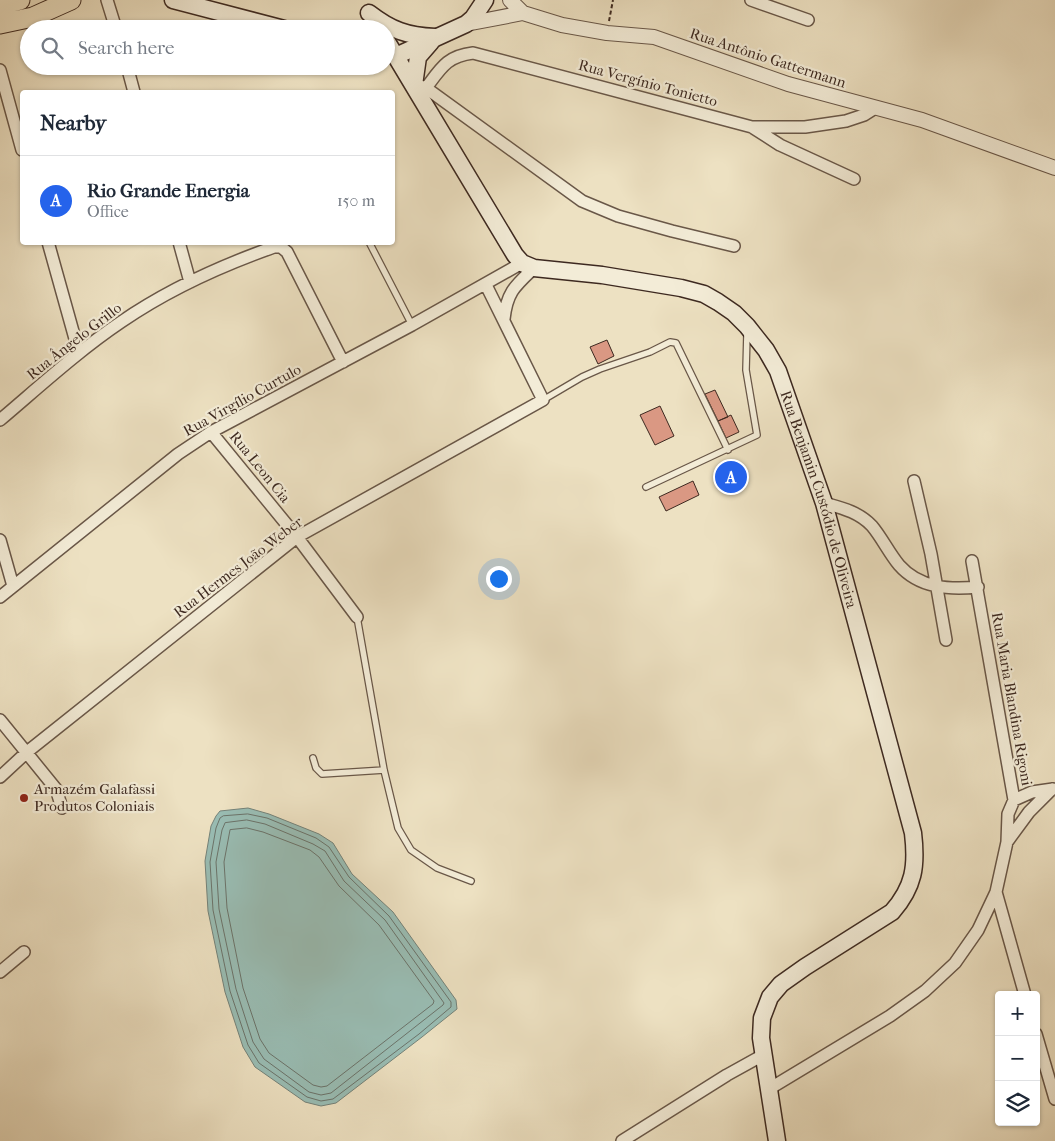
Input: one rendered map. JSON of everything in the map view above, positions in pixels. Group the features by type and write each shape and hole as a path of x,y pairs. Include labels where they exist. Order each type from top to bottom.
{"highway":[{"path":"0,4 20,0"},
{"path":"0,24 33,17 71,0"}],"main road":[{"path":"173,0 250,20"},
{"path":"395,53 466,24 473,18 485,0"},
{"path":"364,6 373,20"},
{"path":"364,6 380,20"},
{"path":"395,29 416,36 437,37"},
{"path":"420,86 418,57 437,37"},
{"path":"395,59 420,86 515,255 528,265"},
{"name":"Rua Benjamin Custódio de Oliveira","path":"528,265 681,288 704,294 718,302 748,326 766,350 778,371 824,503 913,834 914,865 909,888 892,912 805,966 781,984 770,997 762,1018 761,1038 777,1141"}],"street":[{"path":"107,0 113,20"},
{"path":"510,0 523,13"},
{"path":"751,0 808,20"},
{"name":"Rua Antônio Gattermann","path":"466,24 523,13 562,26 607,33 654,37 788,84 922,120 1055,168"},
{"name":"Rua Vergínio Tonietto","path":"420,86 446,62 458,54 472,52 752,127 813,126 864,115 875,108"},
{"path":"0,70 20,143"},
{"path":"129,75 133,90"},
{"path":"420,86 582,201 618,216 734,246"},
{"path":"752,127 788,150 854,178"},
{"path":"49,245 79,353"},
{"path":"180,245 190,282"},
{"path":"281,245 287,252 342,362"},
{"name":"Rua Ângelo Grillo","path":"0,420 79,353 122,321 190,282 281,245"},
{"path":"504,319 506,302 528,265"},
{"name":"Rua Virgílio Curtulo","path":"0,597 178,454 211,432 486,285 528,265"},
{"path":"486,285 543,400"},
{"name":"Rua Hermes João Weber","path":"0,777 27,752 297,537 543,400"},
{"name":"Rua Leon Cia","path":"211,432 297,537 357,617"},
{"path":"914,481 932,554 946,640"},
{"path":"824,503 852,512 872,526 900,566 913,577 937,587 955,589 978,587"},
{"path":"0,540 13,586"},
{"name":"Rua Maria Blandina Rigoni","path":"769,1089 890,1016 925,991 955,963 978,930 996,892 1007,842 1008,814 1014,800 972,561"},
{"path":"0,720 56,790 62,808"},
{"path":"1014,800 1032,792 1054,788"},
{"name":"Rua Maria Blandina Rigoni","path":"1007,842 1029,812 1054,788"},
{"path":"996,892 1024,991"},
{"path":"0,972 24,952"},
{"path":"1037,1036 1055,1099"},
{"path":"622,1141 762,1053"}],"lane":[{"path":"371,245 412,325"},
{"path":"646,487 758,435 746,370 748,326"},
{"path":"543,400 582,377 600,369 650,352 670,342 676,343 728,450"},
{"path":"357,617 384,770 398,828 411,850 437,868 471,881"},
{"path":"313,758 316,768 322,774 384,770"}],"path":[{"path":"607,33 613,0"}],"water":[{"path":"248,808 269,814 319,834 333,843 352,874 393,912 456,1000 457,1009 336,1103 321,1106 305,1102 255,1067 243,1047 225,992 208,911 205,861 211,826 220,811"}],"building":[{"path":"607,340 614,356 598,364 590,347"},
{"path":"715,390 728,417 718,421 705,394"},
{"path":"660,406 674,436 655,445 640,415"},
{"path":"731,415 739,432 726,438 718,421"},
{"path":"693,481 699,495 666,511 659,497"}],"place":[{"name":"Rio Grande Energia","path":"731,477"},
{"name":"Armazém Galafassi Produtos Coloniais","path":"24,798"}]}
